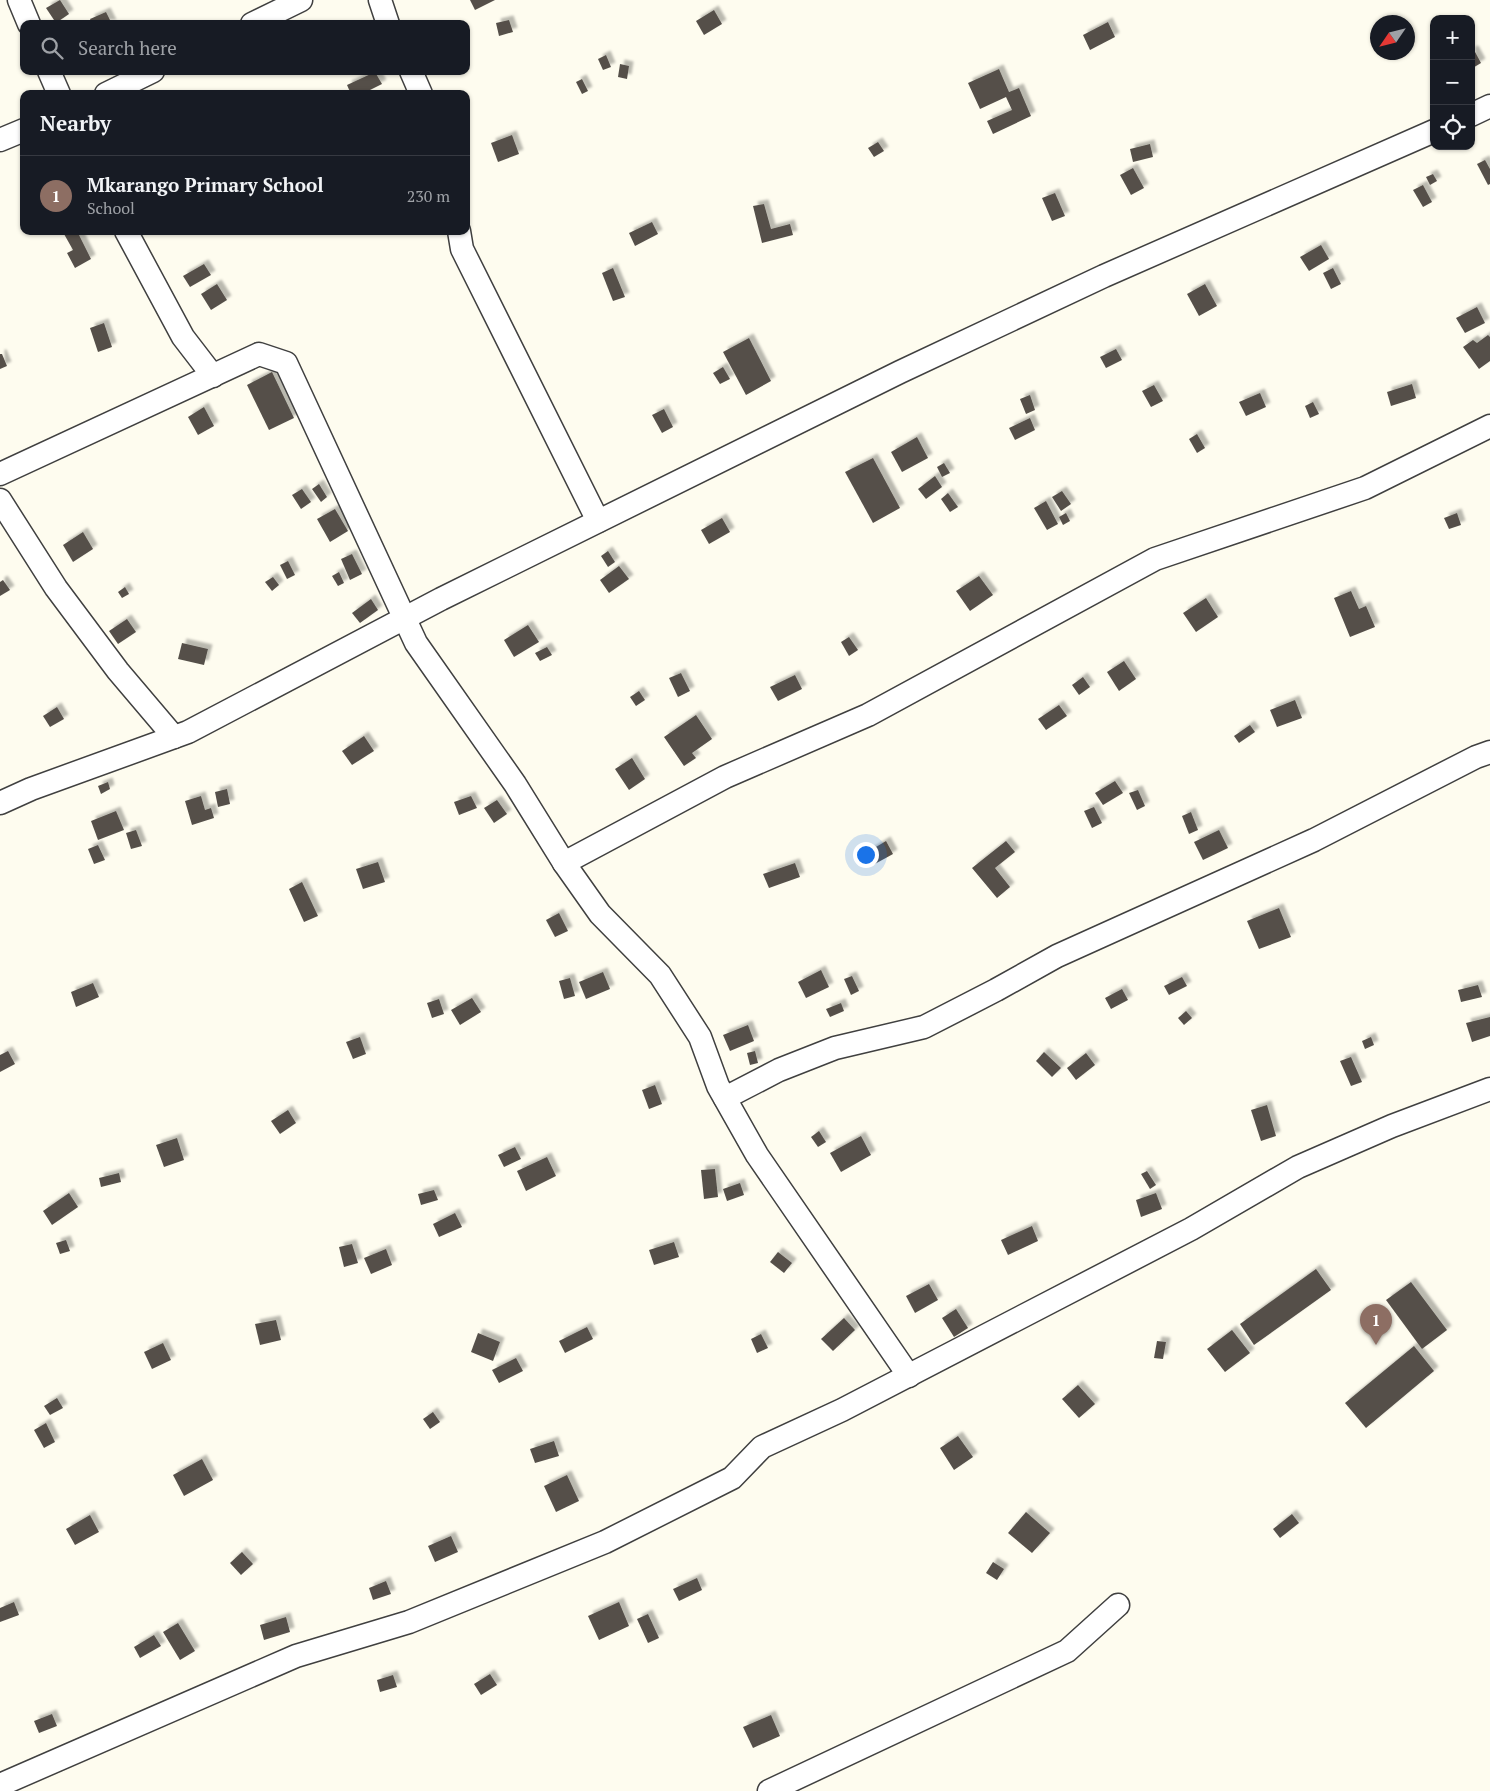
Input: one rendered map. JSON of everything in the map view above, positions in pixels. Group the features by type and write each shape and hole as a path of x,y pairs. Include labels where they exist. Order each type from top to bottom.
{"street":[{"path":"19,0 27,20"},
{"path":"257,20 278,5 302,0"},
{"path":"380,0 387,20"},
{"path":"51,75 57,90"},
{"path":"114,90 145,75"},
{"path":"413,75 419,90"},
{"path":"1475,113 1490,106"},
{"path":"0,140 20,132"},
{"path":"0,803 31,789 188,732 406,618 900,372 1104,276 1430,134"},
{"path":"128,235 182,337 213,376"},
{"path":"460,235 464,254 598,521"},
{"path":"0,474 259,354 286,363 416,643 516,784 564,863 600,914 660,975 700,1037 718,1086 756,1155 908,1376"},
{"path":"564,863 725,777 868,715 1155,559 1365,488 1490,426"},
{"path":"0,500 56,588 118,671 174,737"},
{"path":"725,1098 779,1070 835,1048 924,1027 996,990 1056,956 1314,840 1476,757 1490,752"},
{"path":"0,1785 296,1656 409,1622 605,1542 732,1478 762,1447 842,1410 1191,1229 1298,1167 1392,1126 1490,1089"},
{"path":"769,1791 1067,1651 1118,1605"}],"building":[{"path":"60,0 69,14 60,20 54,20 46,8"},
{"path":"470,0 495,0 475,10"},
{"path":"714,10 722,24 704,35 696,21"},
{"path":"106,12 110,20 90,20"},
{"path":"509,20 513,32 499,36 496,23"},
{"path":"1108,22 1115,37 1090,50 1083,35"},
{"path":"1475,52 1481,63 1475,67"},
{"path":"606,55 611,67 603,70 598,59"},
{"path":"620,64 629,66 627,79 618,77"},
{"path":"999,69 1009,92 1019,88 1031,116 993,134 987,121 1012,110 1006,97 980,109 968,83"},
{"path":"369,75 377,75 382,84 370,90 349,90 347,85"},
{"path":"582,79 588,91 582,94 576,82"},
{"path":"512,135 519,154 498,162 491,143"},
{"path":"878,142 884,151 874,157 868,148"},
{"path":"1150,144 1153,157 1133,162 1130,149"},
{"path":"1485,160 1490,169 1490,184 1488,185 1477,164"},
{"path":"1133,168 1144,188 1131,195 1120,175"},
{"path":"1433,174 1437,181 1430,185 1426,177"},
{"path":"1423,185 1432,202 1423,207 1413,190"},
{"path":"1055,193 1065,216 1052,221 1042,198"},
{"path":"764,204 771,229 790,224 793,235 762,243 753,206"},
{"path":"652,222 658,234 635,246 629,233"},
{"path":"65,235 79,235 91,259 75,268 67,253 73,250"},
{"path":"1321,245 1329,259 1309,271 1300,257"},
{"path":"204,264 211,275 190,287 183,276"},
{"path":"613,268 625,297 613,301 602,273"},
{"path":"1333,268 1341,284 1331,289 1323,273"},
{"path":"217,284 227,300 211,310 201,294"},
{"path":"1205,284 1217,306 1199,316 1187,294"},
{"path":"1477,307 1485,323 1465,333 1456,318"},
{"path":"104,323 112,347 98,352 90,328"},
{"path":"1488,335 1490,337 1490,361 1479,369 1463,347 1473,340 1477,343"},
{"path":"749,338 771,381 746,395 723,352"},
{"path":"1116,349 1122,360 1106,368 1100,357"},
{"path":"0,354 2,354 7,366 0,369"},
{"path":"723,367 730,379 720,384 713,373"},
{"path":"272,372 294,418 269,430 247,385"},
{"path":"1412,384 1416,398 1391,406 1387,392"},
{"path":"1154,385 1163,401 1151,407 1142,391"},
{"path":"1260,393 1266,407 1246,416 1239,402"},
{"path":"1030,395 1035,410 1026,414 1020,399"},
{"path":"1313,402 1319,414 1310,418 1305,406"},
{"path":"204,407 214,426 198,435 188,417"},
{"path":"664,409 673,427 662,433 652,415"},
{"path":"1030,418 1035,430 1015,440 1009,428"},
{"path":"1197,434 1205,448 1197,453 1189,439"},
{"path":"917,437 928,458 902,472 891,452"},
{"path":"873,458 900,508 873,523 845,472"},
{"path":"944,463 950,473 942,477 937,467"},
{"path":"935,476 942,487 926,499 918,489"},
{"path":"319,484 327,497 321,502 312,489"},
{"path":"302,489 311,502 301,509 292,495"},
{"path":"1062,491 1071,504 1061,511 1052,497"},
{"path":"948,493 958,507 950,512 941,499"},
{"path":"1046,501 1058,524 1047,530 1034,508"},
{"path":"335,509 348,531 330,542 317,519"},
{"path":"1066,513 1070,521 1063,525 1059,517"},
{"path":"1457,513 1461,525 1449,529 1444,518"},
{"path":"722,518 730,532 709,544 701,530"},
{"path":"83,532 93,549 73,562 63,545"},
{"path":"608,551 615,562 608,567 601,556"},
{"path":"352,554 362,574 350,580 341,559"},
{"path":"288,561 295,575 287,579 280,565"},
{"path":"619,566 629,579 609,593 600,580"},
{"path":"339,572 344,583 338,586 332,576"},
{"path":"979,576 993,595 970,611 956,591"},
{"path":"273,577 279,585 272,591 265,582"},
{"path":"3,580 10,590 0,596 0,582"},
{"path":"125,587 129,594 122,598 118,592"},
{"path":"1351,591 1359,609 1366,606 1375,627 1350,637 1334,598"},
{"path":"1206,598 1218,617 1196,632 1183,613"},
{"path":"371,599 378,610 360,623 352,613"},
{"path":"127,619 136,632 118,644 109,631"},
{"path":"528,625 539,642 514,657 504,640"},
{"path":"849,637 858,650 849,656 841,642"},
{"path":"182,643 208,649 204,665 178,659"},
{"path":"547,647 552,655 540,661 535,653"},
{"path":"1124,661 1136,679 1119,691 1107,672"},
{"path":"681,673 690,691 678,697 669,678"},
{"path":"795,675 802,689 778,701 770,687"},
{"path":"1083,677 1090,687 1079,695 1072,685"},
{"path":"639,691 645,700 636,706 630,697"},
{"path":"1295,700 1302,718 1277,727 1270,710"},
{"path":"1059,705 1067,716 1046,730 1038,719"},
{"path":"57,707 64,719 50,727 43,716"},
{"path":"696,715 712,739 692,753 696,758 684,766 664,737"},
{"path":"1250,725 1255,732 1239,743 1234,736"},
{"path":"364,736 374,751 352,765 342,751"},
{"path":"632,758 645,779 629,790 615,769"},
{"path":"1115,781 1123,793 1103,805 1095,793"},
{"path":"108,782 110,789 101,794 98,786"},
{"path":"227,789 230,804 218,807 215,792"},
{"path":"1138,790 1145,806 1137,810 1129,793"},
{"path":"201,796 205,810 211,808 214,818 192,825 185,801"},
{"path":"471,796 477,808 459,815 454,802"},
{"path":"497,800 507,814 494,823 484,808"},
{"path":"1094,807 1102,823 1092,828 1084,811"},
{"path":"116,811 124,830 98,840 91,821"},
{"path":"1191,812 1198,830 1189,834 1182,816"},
{"path":"136,830 142,846 131,849 126,833"},
{"path":"1219,830 1228,848 1203,860 1194,842"},
{"path":"886,841 893,854 873,865 866,853"},
{"path":"1006,841 1015,852 995,868 1010,887 997,898 972,868"},
{"path":"98,845 105,860 94,864 88,849"},
{"path":"378,862 385,882 363,889 356,869"},
{"path":"795,863 800,877 769,888 763,874"},
{"path":"302,882 318,916 304,922 289,889"},
{"path":"1279,908 1291,937 1259,949 1247,921"},
{"path":"559,913 568,931 555,937 546,920"},
{"path":"821,970 829,987 806,998 798,982"},
{"path":"603,972 610,989 586,999 579,982"},
{"path":"852,976 859,991 851,995 844,979"},
{"path":"1182,977 1187,986 1169,995 1164,986"},
{"path":"570,978 575,996 564,999 559,981"},
{"path":"93,983 99,997 76,1007 71,992"},
{"path":"1478,985 1482,997 1461,1002 1458,990"},
{"path":"1122,989 1128,1000 1111,1009 1105,998"},
{"path":"472,998 481,1012 460,1025 451,1010"},
{"path":"439,999 444,1014 432,1018 427,1003"},
{"path":"841,1003 844,1011 830,1017 826,1009"},
{"path":"1186,1011 1192,1018 1184,1025 1178,1018"},
{"path":"1490,1017 1490,1036 1472,1042 1466,1023"},
{"path":"748,1025 754,1041 730,1051 723,1035"},
{"path":"360,1037 366,1054 353,1059 346,1042"},
{"path":"1371,1037 1374,1045 1365,1049 1362,1041"},
{"path":"8,1051 15,1064 0,1072 0,1055"},
{"path":"755,1051 758,1063 750,1065 747,1053"},
{"path":"1044,1052 1061,1068 1052,1077 1036,1061"},
{"path":"1086,1053 1095,1065 1076,1080 1067,1068"},
{"path":"1351,1057 1362,1082 1351,1086 1340,1061"},
{"path":"655,1085 662,1104 649,1109 642,1090"},
{"path":"1267,1105 1276,1136 1261,1141 1251,1110"},
{"path":"288,1110 296,1123 280,1134 271,1121"},
{"path":"819,1131 826,1142 818,1147 811,1137"},
{"path":"861,1136 871,1155 841,1172 830,1153"},
{"path":"177,1138 184,1160 164,1167 156,1145"},
{"path":"515,1147 521,1159 504,1167 498,1155"},
{"path":"547,1157 556,1176 526,1191 517,1171"},
{"path":"715,1169 718,1197 704,1199 701,1170"},
{"path":"1147,1171 1156,1185 1150,1189 1141,1174"},
{"path":"119,1173 121,1182 101,1187 99,1178"},
{"path":"740,1183 744,1195 727,1201 723,1189"},
{"path":"434,1190 438,1200 421,1205 418,1194"},
{"path":"69,1193 78,1207 52,1225 43,1211"},
{"path":"1156,1193 1162,1209 1141,1217 1136,1200"},
{"path":"455,1213 462,1227 439,1237 433,1224"},
{"path":"1032,1226 1038,1241 1008,1255 1001,1240"},
{"path":"66,1240 70,1251 60,1254 56,1243"},
{"path":"674,1242 679,1257 654,1265 649,1250"},
{"path":"352,1244 358,1263 344,1267 339,1247"},
{"path":"386,1249 392,1265 371,1274 364,1258"},
{"path":"778,1252 792,1263 784,1273 770,1262"},
{"path":"1316,1269 1331,1290 1254,1345 1240,1324"},
{"path":"1411,1282 1447,1330 1422,1349 1386,1300"},
{"path":"929,1284 938,1300 915,1313 906,1296"},
{"path":"956,1309 968,1328 954,1337 942,1318"},
{"path":"844,1318 855,1330 833,1351 821,1339"},
{"path":"276,1320 281,1340 260,1345 255,1324"},
{"path":"587,1327 593,1339 565,1353 559,1341"},
{"path":"1232,1330 1250,1353 1225,1372 1207,1349"},
{"path":"478,1333 500,1342 493,1361 471,1352"},
{"path":"761,1334 768,1348 757,1353 751,1339"},
{"path":"1157,1341 1166,1342 1163,1359 1154,1358"},
{"path":"163,1343 171,1360 152,1369 144,1352"},
{"path":"1414,1346 1434,1371 1366,1428 1345,1403"},
{"path":"516,1358 523,1371 499,1383 492,1370"},
{"path":"1078,1385 1095,1404 1079,1418 1062,1399"},
{"path":"57,1398 63,1408 50,1415 44,1406"},
{"path":"433,1412 440,1422 430,1429 423,1419"},
{"path":"46,1423 55,1442 44,1448 34,1430"},
{"path":"958,1436 973,1457 954,1470 940,1448"},
{"path":"554,1441 559,1456 535,1463 530,1449"},
{"path":"202,1459 213,1480 184,1496 173,1475"},
{"path":"567,1475 579,1501 556,1512 544,1486"},
{"path":"1026,1512 1050,1533 1032,1553 1008,1533"},
{"path":"1292,1514 1299,1523 1280,1538 1273,1529"},
{"path":"90,1515 99,1532 75,1545 66,1529"},
{"path":"451,1536 458,1552 435,1562 428,1546"},
{"path":"242,1552 253,1564 241,1575 230,1563"},
{"path":"993,1562 1004,1569 997,1580 986,1573"},
{"path":"697,1578 702,1590 679,1601 673,1589"},
{"path":"386,1581 391,1594 373,1600 369,1588"},
{"path":"14,1602 19,1615 0,1622 0,1608"},
{"path":"619,1602 629,1626 599,1640 588,1616"},
{"path":"648,1614 659,1638 648,1643 637,1619"},
{"path":"286,1617 290,1632 264,1640 260,1625"},
{"path":"178,1623 195,1651 180,1660 163,1632"},
{"path":"154,1635 161,1646 140,1658 134,1647"},
{"path":"490,1674 497,1685 481,1695 474,1684"},
{"path":"393,1675 397,1687 380,1692 377,1680"},
{"path":"52,1714 57,1726 39,1733 34,1721"},
{"path":"771,1715 780,1736 753,1748 743,1727"}],"place":[{"name":"Mkarango Primary School","path":"1376,1345"}]}
